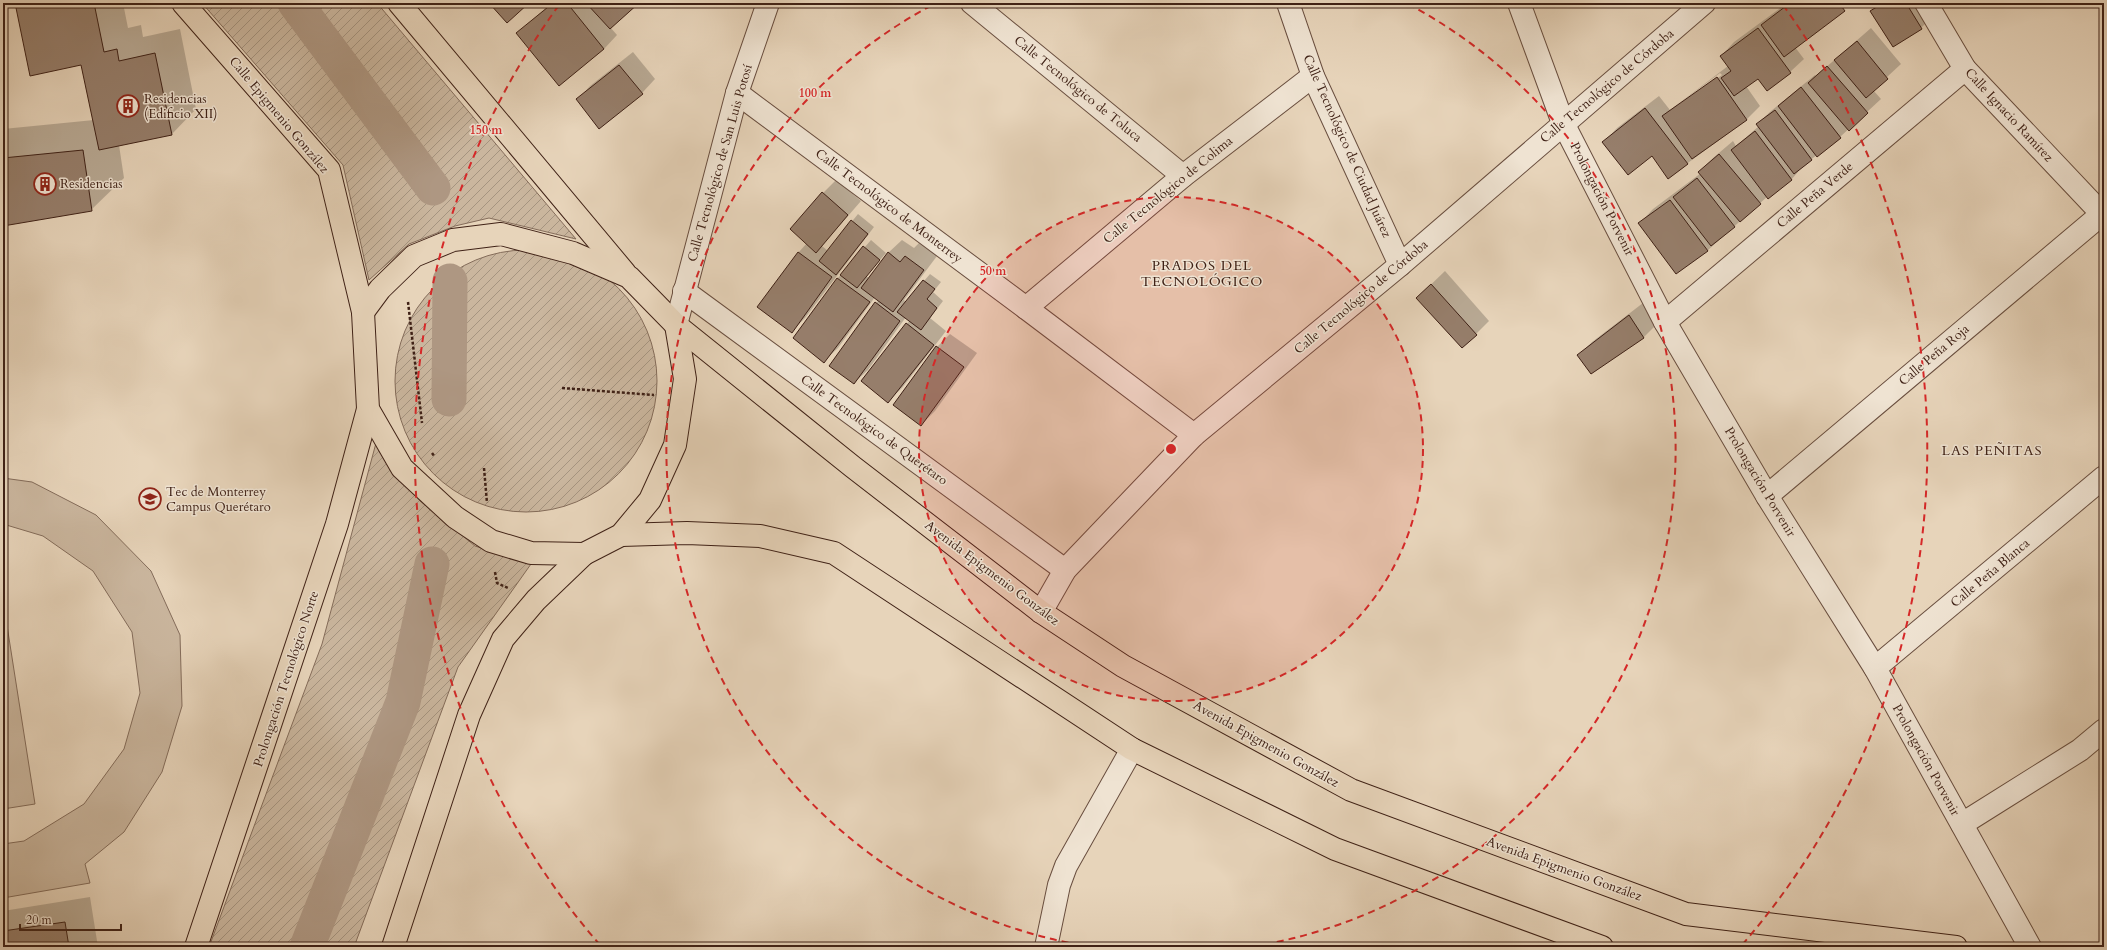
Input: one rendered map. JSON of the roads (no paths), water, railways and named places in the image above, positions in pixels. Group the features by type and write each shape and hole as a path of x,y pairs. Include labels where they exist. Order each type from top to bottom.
{"main road":[{"name":"Calle Epigmenio González","path":"183,3 329,170 363,312 368,409"},
{"path":"399,3 628,277"},
{"path":"363,312 380,288 414,256 453,240 501,234 573,252 628,277"},
{"name":"Avenida Epigmenio González","path":"628,277 676,325 859,472 1041,612 1123,666 1351,790 1686,914 1956,947"},
{"path":"393,947 469,715 503,639 536,600 584,554 621,535 650,500 675,445 685,379 676,325"},
{"path":"368,409 402,468 450,512 467,525 491,541 531,553 584,554"},
{"name":"Prolongación Tecnológico Norte","path":"196,947 337,524 368,409"},
{"path":"621,535 687,533 760,536 834,553 1132,749 1335,849 1602,947"}],"street":[{"name":"Calle Tecnológico de San Luis Potosí","path":"676,325 737,93 768,3"},
{"name":"Calle Tecnológico de Toluca","path":"972,3 1183,176"},
{"name":"Calle Tecnológico de Ciudad Juárez","path":"1288,3 1313,76 1400,264"},
{"name":"Prolongación Porvenir","path":"1519,3 1563,123 1665,322 1767,496 1875,668 2030,947"},
{"name":"Calle Tecnológico de Córdoba","path":"1041,612 1065,570 1194,435 1400,264 1704,3"},
{"name":"Calle Ignacio Ramírez","path":"1926,3 1965,69 2103,215"},
{"name":"Calle Peña Verde","path":"1665,322 1965,69"},
{"name":"Calle Tecnológico de Colima","path":"1026,308 1183,176 1313,76"},
{"name":"Calle Tecnológico de Monterrey","path":"737,93 1194,435"},
{"name":"Calle Peña Roja","path":"1767,496 2103,215"},
{"name":"Calle Tecnológico de Querétaro","path":"684,291 1065,570"},
{"name":"Calle Peña Blanca","path":"1875,668 2104,477"},
{"path":"1962,824 2080,750 2104,730"},
{"path":"1046,947 1059,885 1066,866 1132,749"},
{"path":"2080,750 2104,752"}],"waterway":[{"path":"295,3 433,188"},
{"path":"449,399 450,281"},
{"path":"307,947 403,702 432,564"}],"place":[{"name":"Residencias (Edificio XII)","path":"128,106"},
{"name":"Residencias","path":"45,184"},
{"name":"Tec de Monterrey Campus Querétaro","path":"150,499"}],"district":[{"name":"PRADOS DEL TECNOLÓGICO","path":"1202,274"},
{"name":"LAS PEÑITAS","path":"1992,450"}]}
